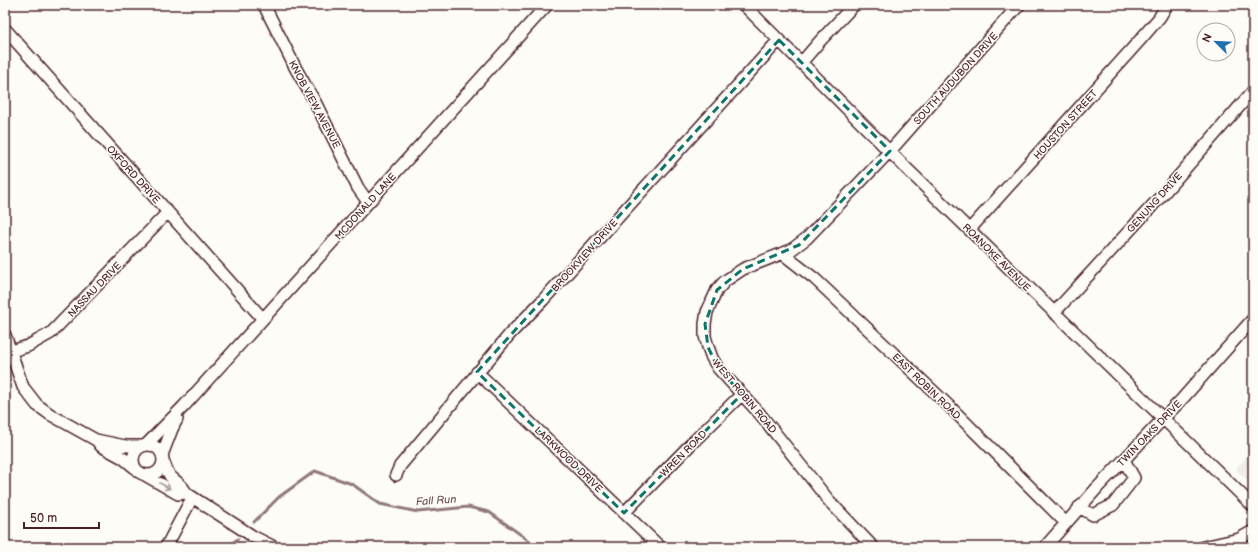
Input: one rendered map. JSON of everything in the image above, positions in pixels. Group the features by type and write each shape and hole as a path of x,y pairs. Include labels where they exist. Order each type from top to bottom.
{"street":[{"name":"KNOB VIEW AVENUE","path":"264,5 358,188 368,202"},
{"name":"MCDONALD LANE","path":"144,446 184,406 547,5"},
{"name":"ROANOKE AVENUE","path":"744,5 1054,313 1253,506"},
{"path":"801,63 854,5"},
{"name":"SOUTH AUDUBON DRIVE","path":"783,254 799,245 807,238 890,151 1019,5"},
{"name":"HOUSTON STREET","path":"970,229 1159,18 1167,5"},
{"name":"OXFORD DRIVE","path":"5,29 263,319"},
{"name":"BROOKVIEW DRIVE","path":"396,475 400,466 510,334 543,300 779,40"},
{"name":"GENUNG DRIVE","path":"1054,313 1163,194 1253,91"},
{"name":"NASSAU DRIVE","path":"8,352 28,346 51,334 168,212"},
{"name":"WEST ROBIN ROAD","path":"783,254 743,269 717,290 707,312 705,324 705,336 708,347 712,358 726,377 760,414 830,502 873,547"},
{"name":"EAST ROBIN ROAD","path":"783,254 815,279 843,305 950,407 1066,523"},
{"name":"TWIN OAKS DRIVE","path":"1045,547 1080,507 1164,419 1253,319"},
{"path":"5,335 8,352 23,387 37,405 51,415 96,440 125,446 156,447 171,476 189,495 254,537 274,547"},
{"name":"LARKWOOD DRIVE","path":"477,372 660,547"},
{"name":"WREN ROAD","path":"624,513 690,444 742,394"},
{"name":"MCDONALD LANE","path":"163,458 172,429 184,406"},
{"path":"96,440 101,446 123,458 140,474 145,475 178,494 189,495"},
{"path":"134,467 133,462 135,452 144,446"},
{"path":"145,475 151,475 159,470 163,458"},
{"path":"1080,507 1093,515 1113,506 1134,478 1124,460"},
{"path":"166,547 189,495"},
{"path":"1203,547 1239,539 1253,531"}],"highlighted area":[{"path":"779,40 890,151 799,245 743,269 717,290 705,324 708,347 718,368 742,394 624,513 477,372"}],"shaded area":[{"path":"1253,450 1253,487 1236,469"}],"waterway":[{"name":"Fall Run","path":"254,522 279,497 315,471 352,484 380,504 418,512 468,507 489,512 538,547"},
{"name":"Fall Run","path":"226,547 238,539"}]}
